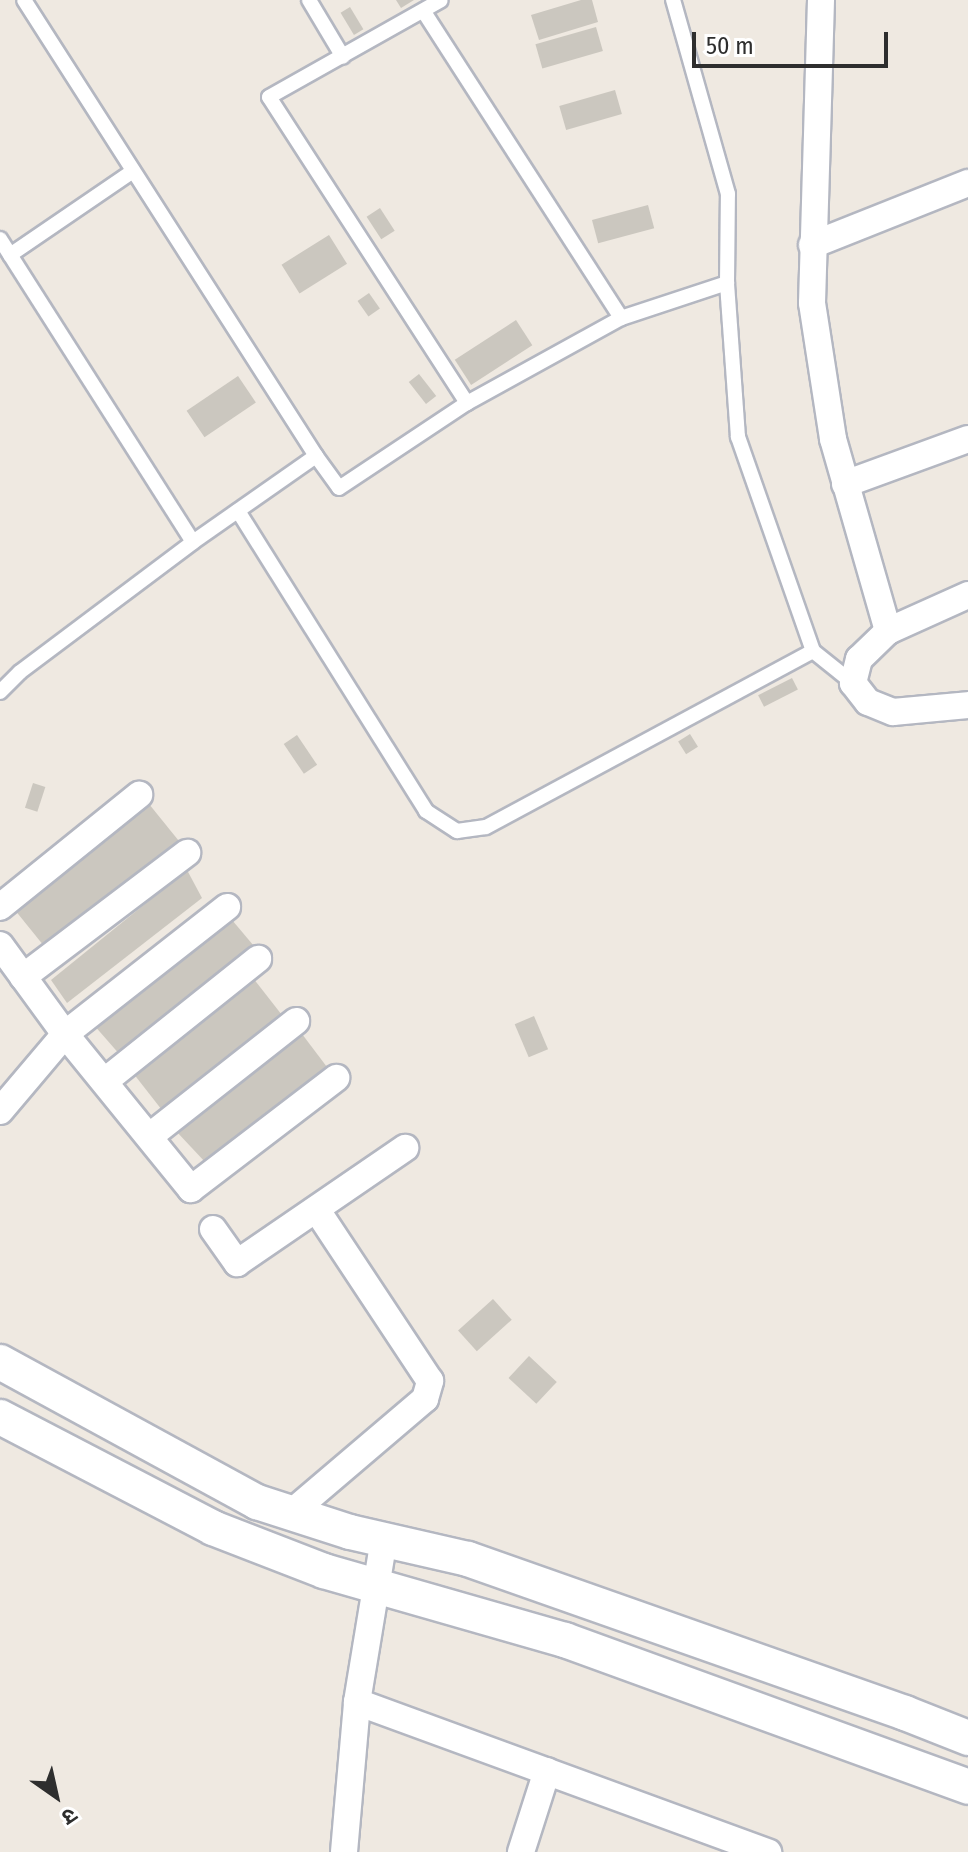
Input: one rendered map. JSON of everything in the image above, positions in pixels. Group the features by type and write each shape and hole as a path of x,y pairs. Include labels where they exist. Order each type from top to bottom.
{"street":[{"path":"821,0 812,303 833,439 888,631"},
{"path":"812,245 968,183"},
{"path":"845,484 968,439"},
{"path":"968,595 888,631 856,671 868,702 893,712 968,705"},
{"path":"0,907 139,795"},
{"path":"23,977 187,853"},
{"path":"0,1111 65,1034 227,907"},
{"path":"0,945 65,1034 191,1189 336,1078"},
{"path":"105,1081 258,959"},
{"path":"150,1136 296,1021"},
{"path":"213,1229 237,1263 405,1148"},
{"path":"291,1513 425,1399 430,1381 316,1209"},
{"path":"0,1362 257,1502 384,1539 468,1559 847,1692 968,1738"},
{"path":"0,1417 213,1528 324,1571 565,1640 968,1787"},
{"path":"344,1852 357,1702 384,1539"},
{"path":"357,1702 765,1851"},
{"path":"521,1852 547,1771"}],"lane":[{"path":"24,0 339,488 467,403 621,318 727,283"},
{"path":"309,0 343,57"},
{"path":"441,0 269,97 467,403"},
{"path":"673,0 728,194 727,283 738,437 813,651 856,671"},
{"path":"424,12 621,318"},
{"path":"10,255 133,171"},
{"path":"0,239 193,542"},
{"path":"0,692 20,672 193,542 316,456"},
{"path":"238,511 426,811 457,831 486,827 813,651"}],"building":[{"path":"396,0 414,0 401,8"},
{"path":"581,0 592,0 598,22 539,40 531,15"},
{"path":"350,7 363,29 354,35 341,13"},
{"path":"596,27 603,51 542,68 535,44"},
{"path":"615,90 622,114 566,130 559,106"},
{"path":"648,205 654,228 598,243 592,220"},
{"path":"380,208 395,231 381,239 367,217"},
{"path":"329,235 347,264 300,294 282,265"},
{"path":"369,293 380,309 368,317 358,301"},
{"path":"516,320 532,345 471,385 455,360"},
{"path":"419,374 436,396 426,404 409,382"},
{"path":"238,376 256,403 204,437 187,411"},
{"path":"792,678 798,690 764,707 758,695"},
{"path":"690,734 698,747 686,754 678,741"},
{"path":"297,735 317,765 304,774 284,744"},
{"path":"33,783 45,787 37,812 25,808"},
{"path":"149,804 182,845 49,953 16,912"},
{"path":"187,870 202,898 67,1003 51,980"},
{"path":"227,914 259,952 121,1056 93,1024"},
{"path":"253,978 286,1020 165,1114 132,1072"},
{"path":"534,1016 548,1049 529,1057 515,1024"},
{"path":"299,1030 330,1071 206,1163 176,1131"},
{"path":"493,1299 512,1320 477,1351 458,1330"},
{"path":"529,1356 557,1382 536,1404 509,1378"}]}
